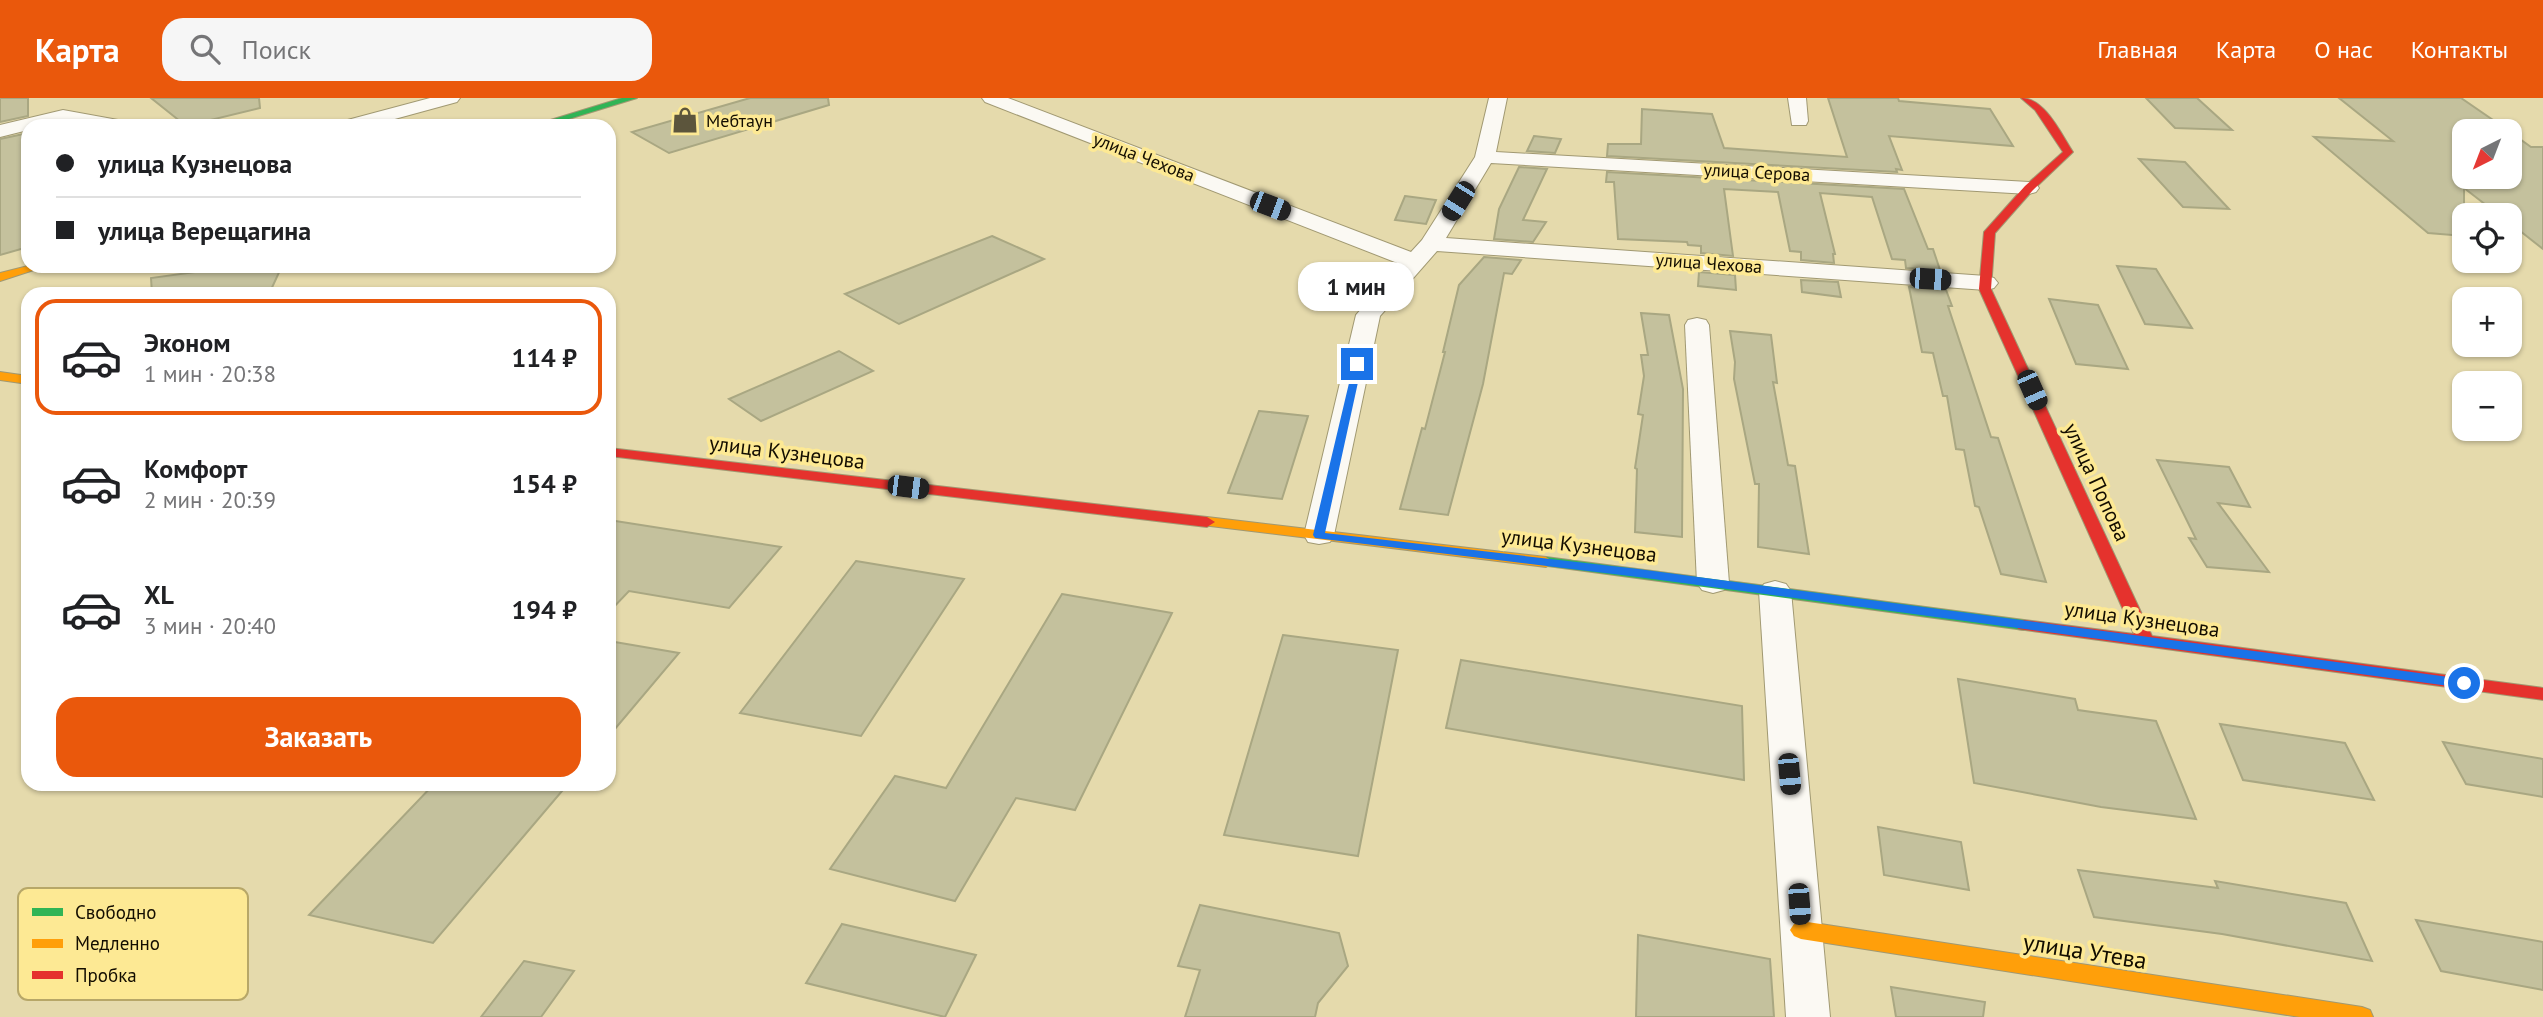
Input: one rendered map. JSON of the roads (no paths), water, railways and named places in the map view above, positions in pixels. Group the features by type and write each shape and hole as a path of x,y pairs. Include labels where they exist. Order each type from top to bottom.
{"main road":[{"path":"560,119 632,98"},
{"name":"улица Попова","path":"2026,98 2038,108 2068,152 2029,188 1990,232 1985,289 2146,641"},
{"path":"0,277 21,271"},
{"path":"0,376 21,379"},
{"name":"улица Кузнецова","path":"616,453 1713,583 2543,694"},
{"name":"улица Утева","path":"1801,930 2362,1017"}],"street":[{"path":"372,119 451,98"},
{"name":"улица Чехова","path":"991,98 1423,253 1986,283"},
{"path":"1319,535 1368,315 1423,253 1485,157 1498,98"},
{"path":"1797,98 1799,121"},
{"path":"50,119 63,116 80,119"},
{"path":"0,131 21,126"},
{"name":"улица Серова","path":"1485,157 2029,188"},
{"path":"1697,325 1713,583"},
{"path":"1775,591 1808,1017"}],"place":[{"name":"Мебтаун","path":"685,120"}]}
